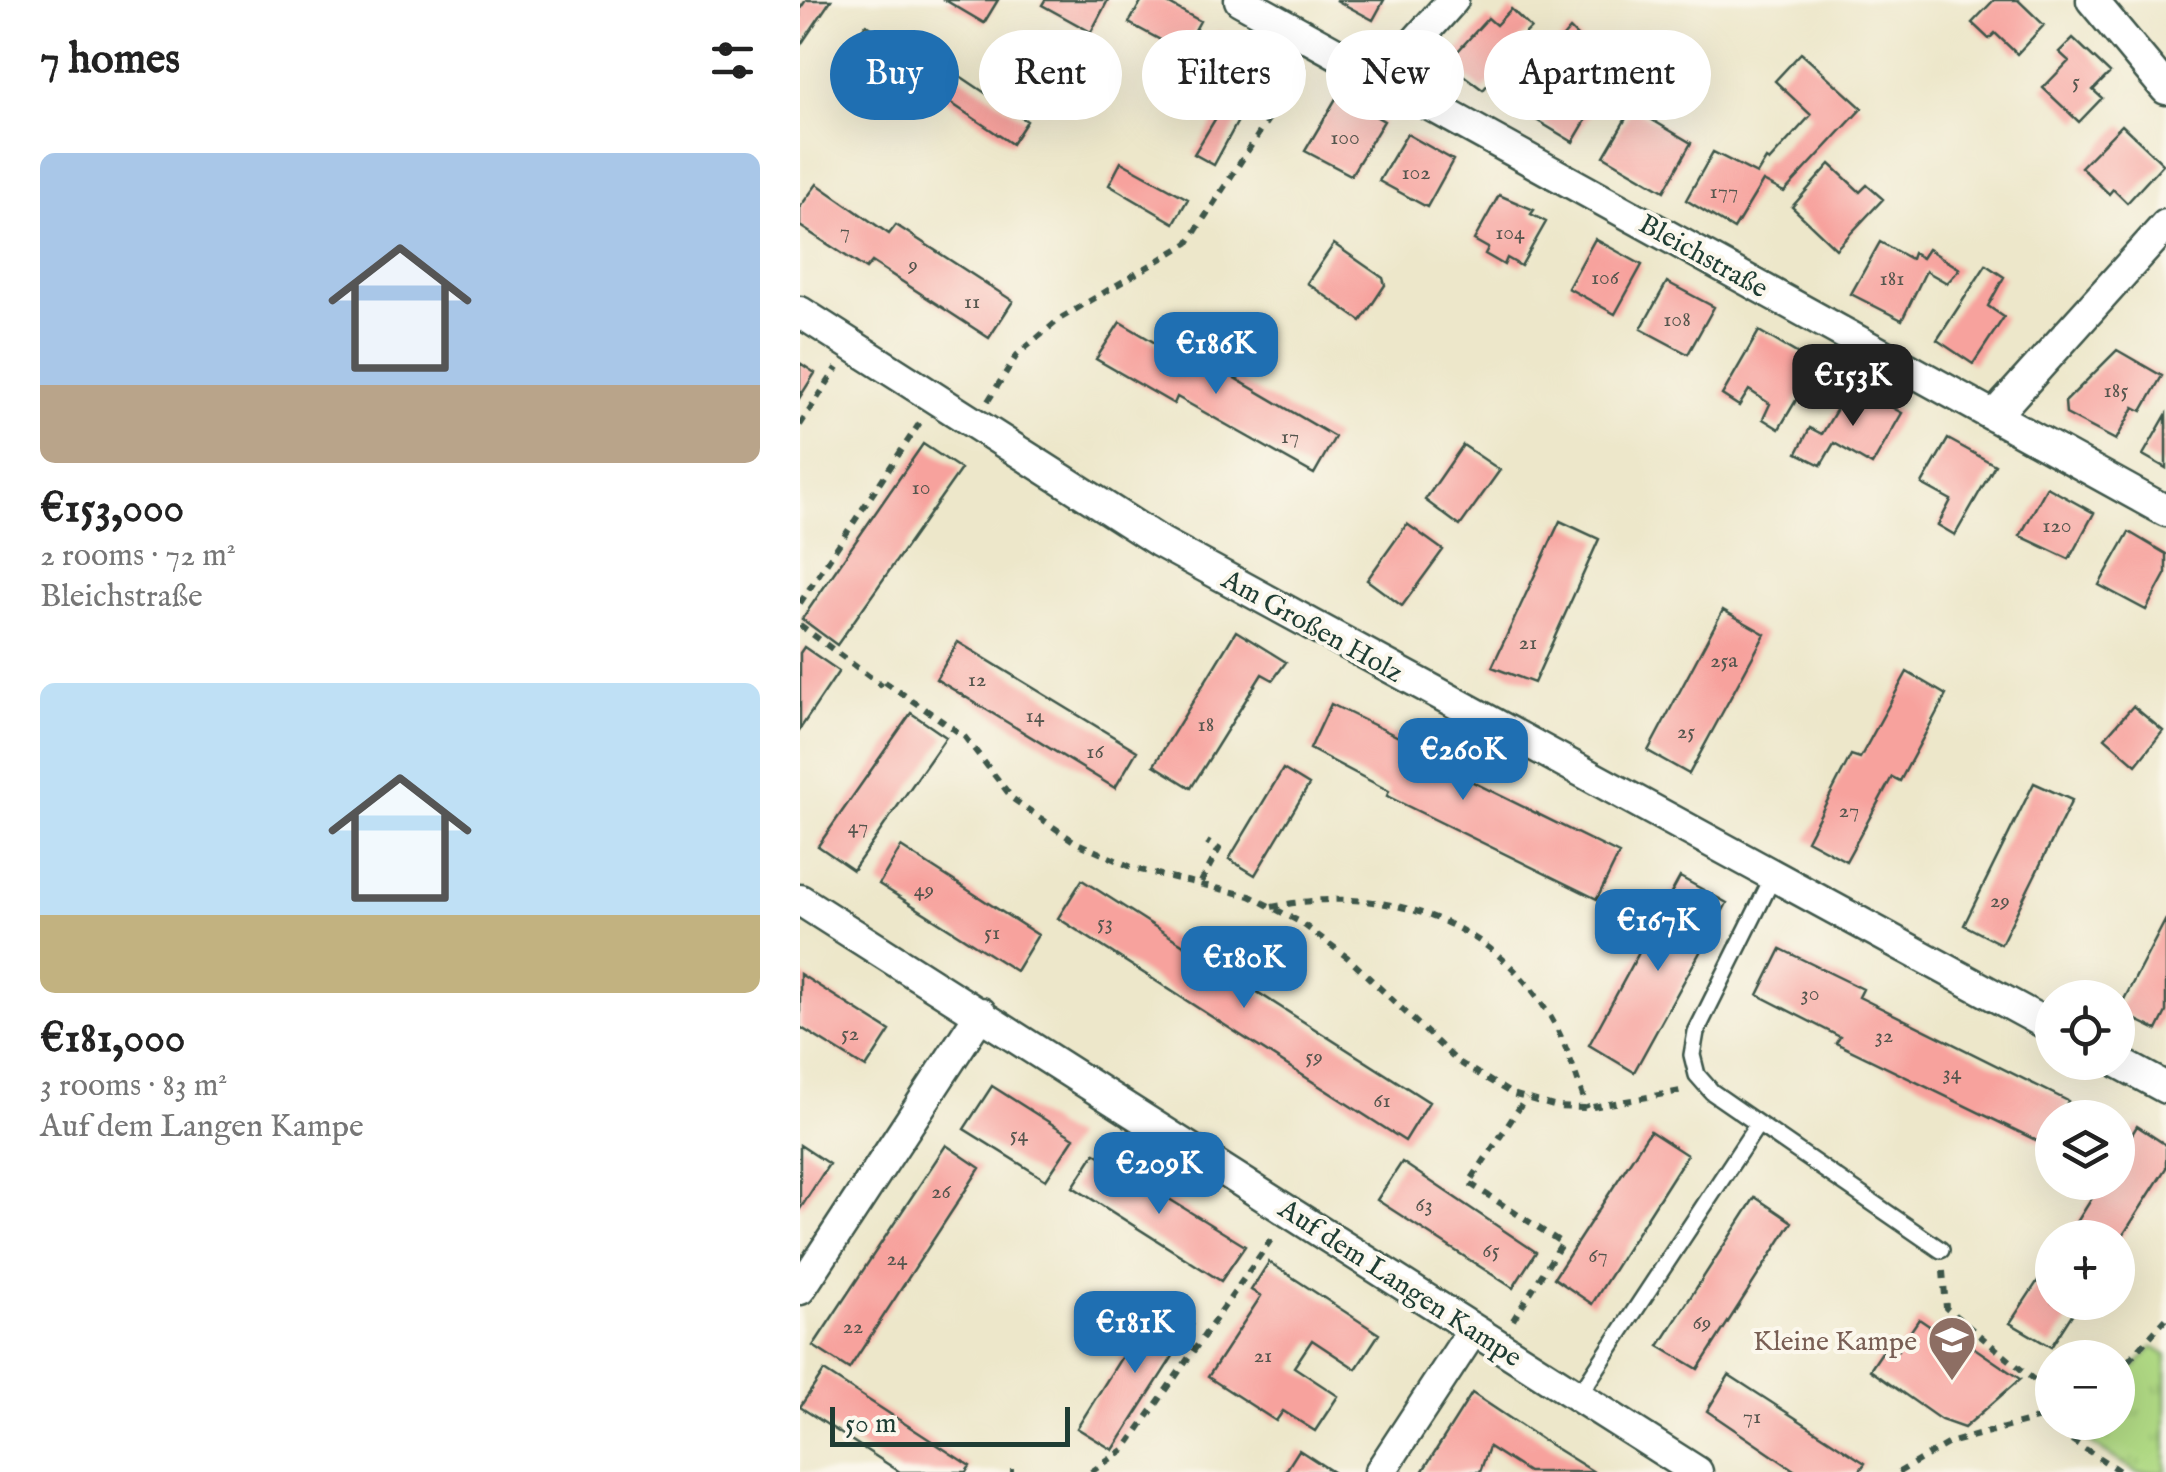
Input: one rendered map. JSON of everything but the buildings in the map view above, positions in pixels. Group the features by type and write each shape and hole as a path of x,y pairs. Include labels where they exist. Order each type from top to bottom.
{"street":[{"name":"Bleichstraße","path":"1240,0 1326,46"},
{"path":"1426,30 1453,0"},
{"path":"2092,0 2166,89"},
{"name":"Bleichstraße","path":"1460,120 2166,511"},
{"path":"1994,416 2166,224"},
{"name":"Am Großen Holz","path":"800,312 1160,542 2035,1018"},
{"name":"Auf dem Langen Kampe","path":"800,900 1697,1472"},
{"path":"800,1290 982,1013"},
{"path":"2135,1071 2166,1088"},
{"path":"1380,1472 1485,1337"}],"lane":[{"path":"1773,877 1696,1032 1692,1055 1697,1075 1758,1124 1941,1250"},
{"path":"1579,1396 1758,1124"}],"path":[{"path":"974,423 1017,355 1046,330 1188,243 1318,42"},
{"path":"800,425 852,345"},
{"path":"800,603 936,399"},
{"path":"800,626 964,736 1013,800 1076,842 1136,869 1201,882 1271,907 1348,957 1457,1060 1526,1098 1557,1107 1587,1108 1706,1086"},
{"path":"1201,882 1219,850 1207,842"},
{"path":"1271,907 1315,897 1371,900 1423,911 1460,928 1494,952 1545,1008 1587,1108"},
{"path":"1485,1337 1562,1243 1469,1183 1526,1098"},
{"path":"1090,1472 1126,1449 1290,1212"},
{"path":"1941,1250 1946,1308 2035,1382"},
{"path":"2135,1353 2166,1319"},
{"path":"1899,1472 1949,1442 2035,1419"},
{"path":"2071,1440 2121,1472"}],"green space":[{"path":"2153,1347 2166,1355 2166,1472 2136,1472 2086,1440 2135,1440 2135,1367"}],"place":[{"name":"Kleine Kampe","path":"1952,1382"}]}
